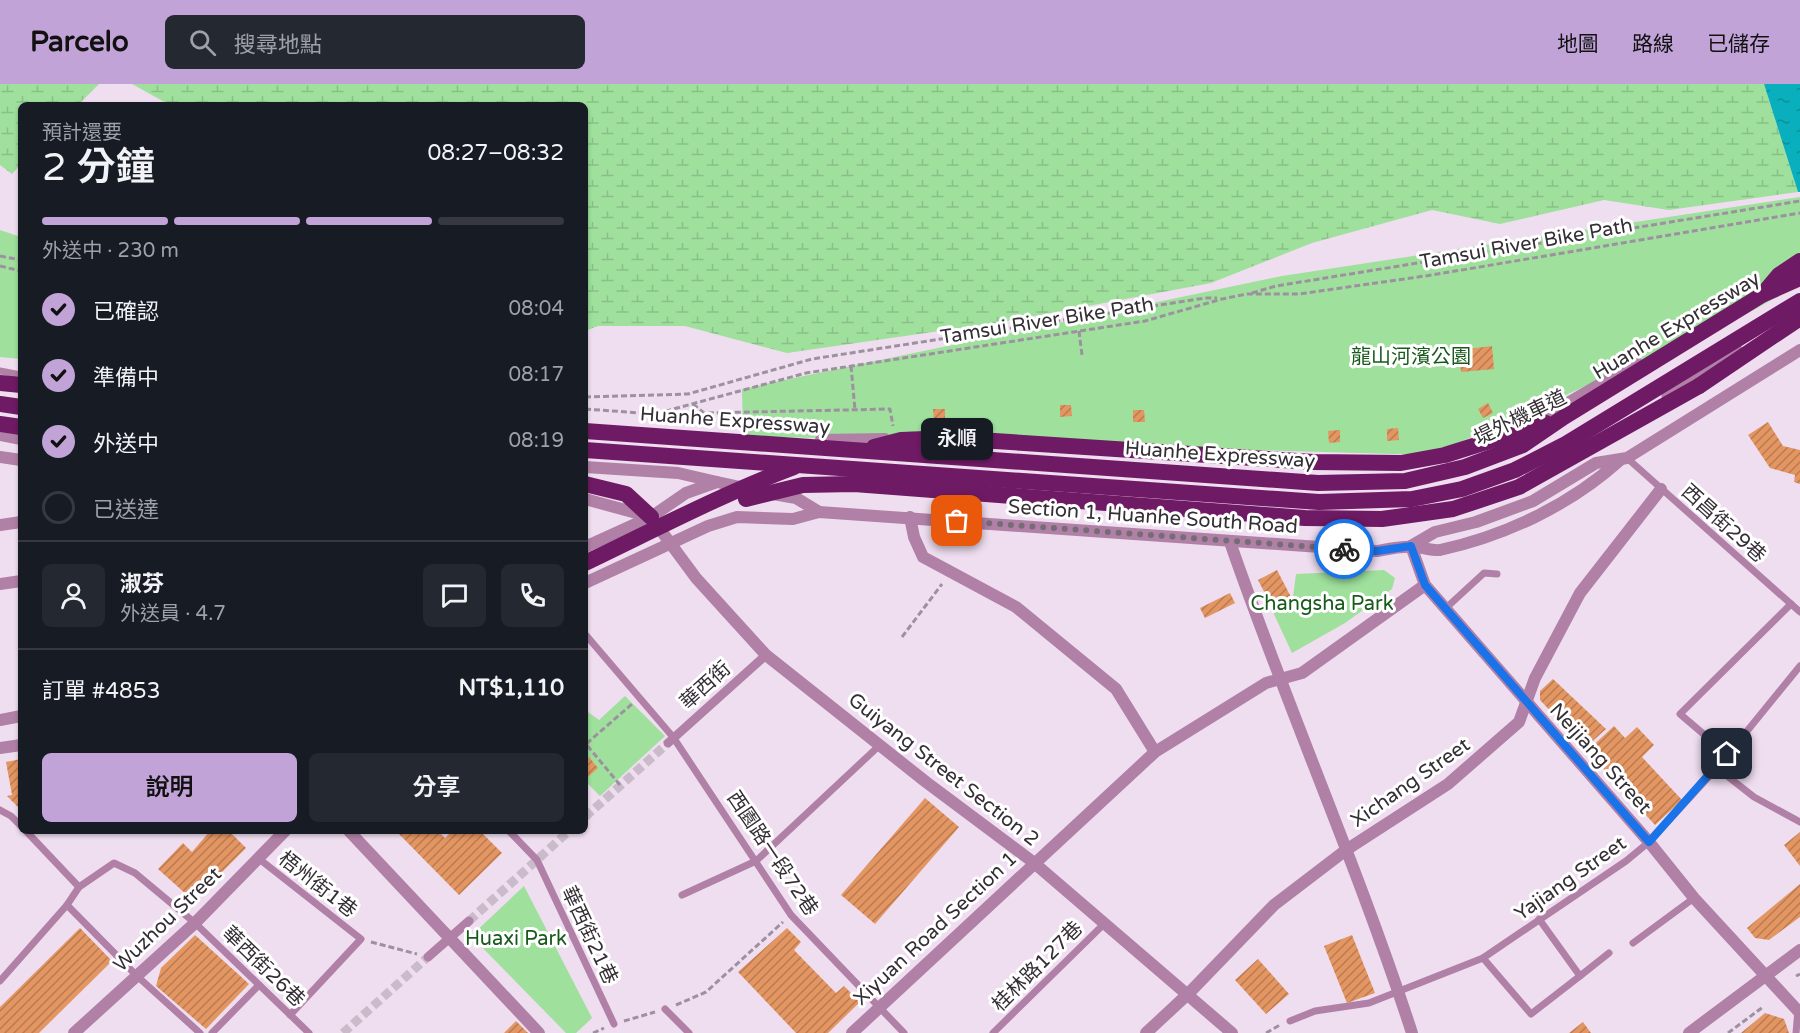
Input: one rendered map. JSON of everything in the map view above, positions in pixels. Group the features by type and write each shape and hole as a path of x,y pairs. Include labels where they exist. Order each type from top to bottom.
{"highway":[{"path":"1762,295 1779,275 1800,263"},
{"name":"Huanhe Expressway","path":"588,431 1318,483 1405,481 1465,467 1524,445 1564,417 1762,295 1800,279"},
{"name":"Huanhe Expressway","path":"588,450 1318,502 1412,499 1473,485 1515,470 1555,450 1800,301"},
{"path":"704,507 803,485 854,484 1305,518 1382,519 1453,509 1520,487 1699,386 1800,318"},
{"path":"1699,386 1732,374 1800,332"},
{"path":"0,383 18,385"},
{"path":"0,405 18,407"},
{"path":"588,562 741,487 800,464 901,440 949,438 1215,456 1401,463 1445,455 1564,417"},
{"path":"0,424 18,427"},
{"path":"588,485 626,494 651,517"}],"street":[{"name":"堤外機車道","path":"588,426 830,441 883,439 1317,468 1404,466 1463,454 1514,434 1800,263"},
{"name":"堤外機車道","path":"830,441 885,450 1169,471 1317,480 1405,478 1465,466 1515,446 1800,279"},
{"name":"Section 1, Huanhe South Road","path":"588,582 669,542 737,518 793,519 819,512 1230,542 1377,551 1411,546 1438,550 1502,530 1557,506 1594,483 1623,460 1800,350"},
{"path":"0,397 18,400"},
{"path":"0,435 18,438"},
{"path":"0,457 18,460"},
{"name":"Section 1, Huanhe South Road","path":"1411,546 1435,532 1476,522 1533,501 1596,463 1623,460"},
{"name":"Section 1, Huanhe South Road","path":"588,466 678,473 796,498 819,512"},
{"path":"588,546 651,517 686,493 717,482"},
{"name":"Xichang Street","path":"1146,1033 1189,993 1274,905 1346,850 1448,784 1481,758 1519,722 1535,678 1580,594 1661,489"},
{"path":"588,499 651,517"},
{"name":"Guiyang Street Section 2","path":"651,517 696,578 766,655 926,782 1033,862 1189,993 1232,1033"},
{"path":"910,517 914,537 924,557 1016,607 1116,689 1155,752"},
{"path":"0,525 18,522"},
{"path":"1230,542 1412,1033"},
{"name":"Neijiang Street","path":"1411,546 1425,585 1649,842 1694,898 1799,1011"},
{"path":"0,584 18,581"},
{"name":"Xiyuan Road Section 1","path":"852,1033 1033,862 1155,752 1266,682 1302,673 1425,585"},
{"name":"華西街","path":"670,740 766,655"},
{"path":"0,720 18,717"},
{"path":"0,748 18,745"},
{"name":"Wuzhou Street","path":"74,1033 195,923 282,834"},
{"path":"352,834 539,1033"},
{"path":"428,957 469,921"},
{"path":"1689,1033 1800,950"}],"lane":[{"path":"1577,476 1574,459 1579,450 1800,311"},
{"path":"0,371 18,374"},
{"name":"西昌街29巷","path":"1623,460 1661,489 1800,612"},
{"path":"1446,608 1484,573 1497,574"},
{"path":"1727,754 1680,714 1791,604"},
{"name":"西園路一段72巷","path":"588,637 640,697 756,861 791,915 904,1033"},
{"name":"Yajiang Street","path":"1290,1021 1315,1011 1369,1003 1483,958 1626,861 1649,842 1717,768 1800,666"},
{"path":"682,895 756,861 881,744"},
{"path":"1717,768 1754,797 1800,822"},
{"path":"0,810 18,823"},
{"path":"0,981 67,905 79,887 29,834"},
{"name":"華西街21巷","path":"512,834 537,860 614,1023"},
{"name":"梧州街1巷","path":"258,858 361,939 290,1015"},
{"name":"華西街26巷","path":"79,887 114,863 135,873 195,923 309,1033"},
{"path":"1633,943 1694,898"},
{"path":"67,905 137,976 200,1033"},
{"path":"1539,919 1580,976"},
{"name":"桂林路127巷","path":"993,1033 1105,923"},
{"path":"1483,958 1531,1014 1609,953"},
{"path":"212,1033 259,985"},
{"path":"665,1010 688,1033"},
{"path":"1796,1033 1799,1011"}],"path":[{"path":"1247,294 1276,286 1800,201"},
{"name":"Tamsui River Bike Path","path":"588,409 655,414 806,373 1145,321 1247,294 1299,294 1432,275 1800,213"},
{"path":"0,256 18,259"},
{"path":"0,266 18,270"},
{"path":"588,397 688,394 812,359 1205,298 1222,299"},
{"path":"1079,331 1082,356"},
{"path":"850,366 855,410"},
{"path":"693,404 704,413 890,410 894,428"},
{"path":"902,637 950,573"},
{"path":"588,742 640,697"},
{"path":"588,746 620,785"},
{"path":"593,1033 614,1023 665,1010 706,992 744,954 791,915"},
{"path":"361,939 428,957"},
{"path":"1728,1033 1763,1007"},
{"path":"1266,1033 1290,1021"}],"green space":[{"path":"0,84 99,84 81,102 18,102 18,167 12,174 0,165"},
{"path":"132,84 1764,84 1798,192 1669,210 1604,200 1500,224 1432,210 1312,243 1211,283 1002,322 787,353 685,326 598,326 588,330 588,102 165,102"},
{"name":"龍山河濱公園","path":"1800,197 1800,284 1741,317 1431,455 743,436 742,389 1282,276"},
{"path":"0,230 18,236 18,359 0,357"},
{"name":"Changsha Park","path":"1384,570 1395,578 1392,589 1345,623 1292,653 1273,612 1292,605 1296,574"},
{"path":"625,696 665,736 600,796 588,784 588,712 599,720"},
{"name":"Huaxi Park","path":"524,886 592,1018 576,1033 566,1033 471,936"}],"water":[{"path":"1764,84 1800,84 1800,192 1798,192"}],"building":[{"path":"1492,346 1494,369 1461,372 1459,350"},
{"path":"1488,403 1493,413 1483,418 1478,409"},
{"path":"1060,405 1071,405 1072,416 1060,417"},
{"path":"933,409 945,409 945,421 934,421"},
{"path":"1133,410 1144,410 1145,422 1133,422"},
{"path":"1768,422 1783,446 1800,450 1800,484 1794,482 1795,475 1770,468 1748,435"},
{"path":"1398,428 1399,440 1387,441 1387,429"},
{"path":"1340,430 1340,442 1329,443 1328,431"},
{"path":"1277,570 1292,599 1273,609 1258,580"},
{"path":"1230,593 1235,603 1205,618 1200,608"},
{"path":"1553,679 1606,729 1585,748 1540,700 1540,691"},
{"path":"1614,726 1625,738 1637,727 1654,745 1642,757 1682,800 1655,825 1587,751"},
{"path":"588,758 598,768 588,777"},
{"path":"18,760 18,807 7,796 12,795 6,762"},
{"path":"925,798 959,827 875,924 841,895"},
{"path":"1800,832 1800,866 1784,845"},
{"path":"207,834 232,834 246,848 197,897 187,895 158,869 183,843 192,852"},
{"path":"399,834 441,834 445,838 449,834 483,834 502,853 459,895"},
{"path":"1800,884 1800,917 1769,940 1755,938 1747,928"},
{"path":"80,928 112,961 39,1033 0,1033 0,1007"},
{"path":"787,928 801,942 794,950 836,993 844,986 860,1002 828,1033 796,1033 738,972"},
{"path":"195,935 249,984 206,1029 156,986 161,968"},
{"path":"1352,935 1375,993 1347,1003 1324,946"},
{"path":"1258,959 1289,994 1266,1014 1235,980"},
{"path":"1765,1013 1784,1019 1789,1033 1741,1033"},
{"path":"516,1021 528,1033 504,1033"},
{"path":"1583,1022 1591,1033 1569,1033"}],"tunnel":[{"path":"588,814 668,743"},
{"path":"469,921 566,834"},
{"path":"343,1033 428,957"}],"way so far":[{"path":"957,521 1344,549"}],"place":[{"name":"永順","path":"957,521"}],"route":[{"path":"1344,549 1377,551 1411,546 1425,585 1649,842 1717,768 1727,754"}]}
